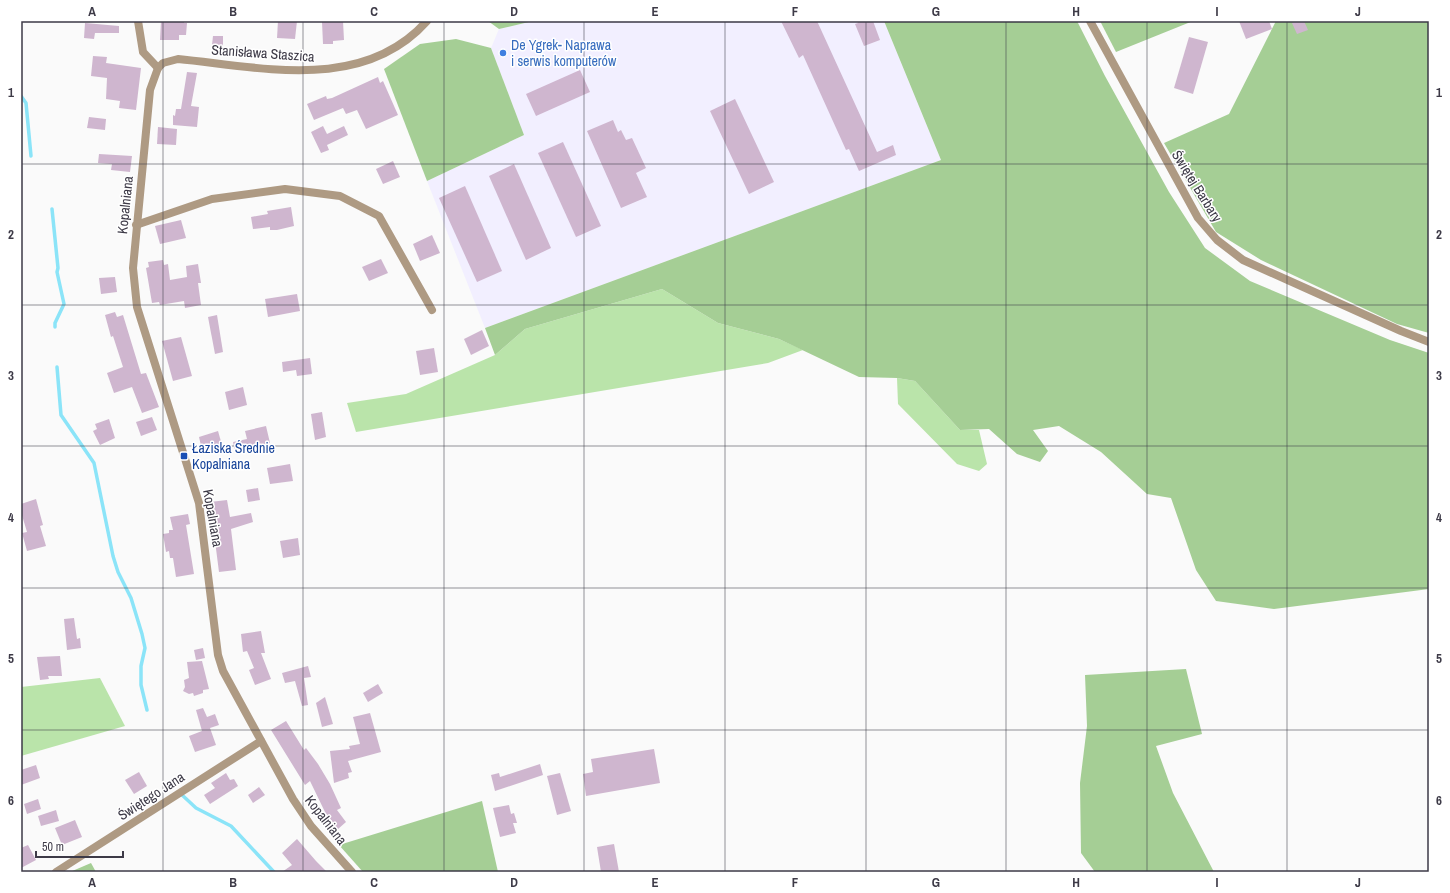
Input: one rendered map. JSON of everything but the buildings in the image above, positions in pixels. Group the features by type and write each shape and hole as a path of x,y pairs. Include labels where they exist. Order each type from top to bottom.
{"street":[{"path":"138,21 143,52 158,68"},
{"name":"Stanisława Staszica","path":"158,68 163,63 178,58 303,72 332,70 357,64 384,54 417,32 427,21"},
{"name":"Świętej Barbary","path":"1090,21 1198,218 1217,240 1244,260 1401,331 1429,342"},
{"name":"Kopalniana","path":"158,68 150,90 133,268 137,306 199,503 218,655 223,671 293,799 311,826 352,872"},
{"path":"136,225 212,199 285,189 340,196 380,216 432,310"},
{"name":"Świętego Jana","path":"56,872 261,741"}],"shaded area":[{"path":"533,21 884,21 941,160 485,328 427,181 524,135 491,48 499,29"}],"green space":[{"path":"488,21 533,21 499,29"},
{"path":"884,21 1077,21 1105,76 1169,192 1205,248 1250,281 1390,340 1429,353 1429,589 1274,609 1216,601 1196,570 1171,498 1147,494 1101,452 1059,426 1033,430 1048,451 1040,462 1017,454 989,429 960,430 915,381 897,378 859,377 779,339 718,323 662,289 525,329 495,355 485,328 941,160"},
{"path":"1100,21 1193,21 1116,52"},
{"path":"1276,21 1429,21 1429,333 1397,324 1261,260 1216,232 1164,143 1229,114"},
{"path":"456,39 491,48 524,135 427,181 384,69 420,44"},
{"path":"662,289 718,323 779,339 803,350 768,363 356,432 347,403 406,394 495,355 525,329"},
{"path":"897,378 915,381 960,430 979,430 987,464 979,471 957,464 898,404"},
{"path":"1186,669 1202,734 1156,746 1173,793 1214,872 1095,872 1081,853 1080,783 1087,726 1085,675"},
{"path":"100,678 125,726 21,756 21,687"},
{"path":"482,801 498,872 363,872 339,845"},
{"path":"91,863 96,872 70,872"}],"waterway":[{"path":"21,96 26,103 31,156"},
{"path":"52,209 58,268 57,272 64,304 55,323 55,327"},
{"path":"57,367 61,415 94,463 113,556 118,572 131,598 142,634 145,648 141,666 141,685 147,710"},
{"path":"181,794 196,808 231,826 274,872"}],"place":[{"name":"De Ygrek- Naprawa i serwis komputerów","path":"503,53"},
{"name":"Łaziska Średnie Kopalniana","path":"184,456"}]}
